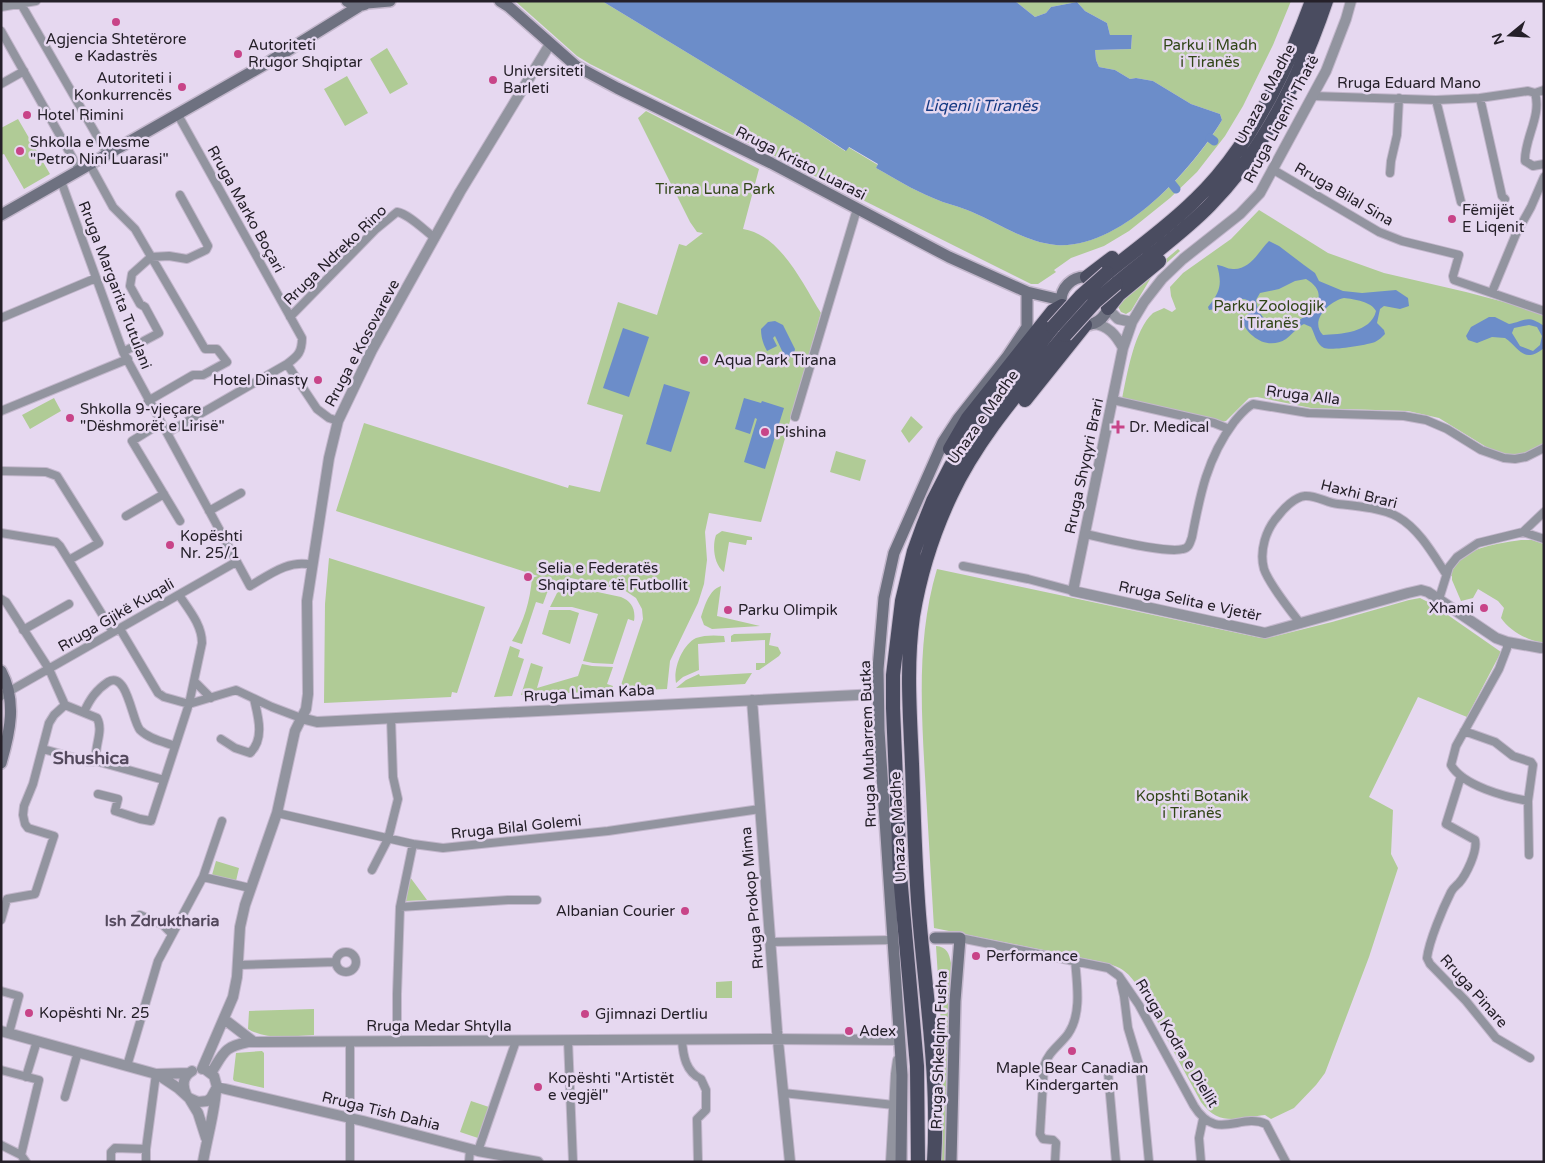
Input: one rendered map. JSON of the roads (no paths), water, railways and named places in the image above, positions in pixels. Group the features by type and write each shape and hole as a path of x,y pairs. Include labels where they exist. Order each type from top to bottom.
{"highway":[{"name":"Unaza e Madhe","path":"1112,278 1204,192 1245,140 1277,82 1297,40 1312,1"},
{"name":"Unaza e Madhe","path":"934,1162 936,1094 920,924 909,693 911,639 909,603 912,560 923,526 933,501 951,466 979,421 1059,331 1081,296 1112,278 1192,222 1226,188 1256,149 1283,102 1311,44 1326,1"},
{"path":"1087,277 1187,196 1238,138 1265,92 1277,82"},
{"path":"1108,309 1119,294 1203,225 1238,188 1264,151 1280,122 1283,102"},
{"path":"1062,300 968,418 949,451 932,487 900,589 909,603 922,599 942,535 983,455 1009,419 1089,324"},
{"name":"Unaza e Madhe","path":"909,603 894,667 893,708 901,884 917,1066 918,1162"}],"main road":[{"path":"342,17 346,1 355,5 390,1"},
{"name":"Rruga Kristo Luarasi","path":"500,1 576,66 617,88 949,257 1028,292 1062,300"},
{"path":"1,216 272,61 366,3"},
{"path":"1087,277 1098,281 1106,289 1108,309 1102,318 1089,324 1077,323 1065,313 1062,300 1067,285 1074,280 1087,277"},
{"name":"Rruga Muharrem Butka","path":"901,1162 902,1075 895,940 878,694 882,611 894,553 943,442 958,419 1025,332 1027,327 1028,292"},
{"path":"1,763 11,717 2,672"},
{"name":"Rruga Kodra e Diellit","path":"935,938 960,938"},
{"name":"Rruga Shkelqim Fusha","path":"951,1162 954,1001 960,938"}],"street":[{"name":"Rruga Liqeni i Thatë","path":"1123,348 1130,328 1151,293 1172,269 1224,228 1247,208 1260,193 1326,71 1351,1"},
{"path":"1,7 29,2 108,155"},
{"path":"1,31 80,171"},
{"name":"Rruga e Kosovareve","path":"207,1071 233,997 238,965 240,927 250,888 277,813 295,731 306,709 308,694 307,601 330,451 338,421 372,350 460,192 550,44"},
{"path":"1,84 24,71"},
{"name":"Rruga Eduard Mano","path":"1312,96 1436,100 1480,98 1524,91 1535,93 1544,90"},
{"path":"1535,93 1537,102 1536,112 1525,161 1534,166 1543,165"},
{"path":"1390,173 1397,135 1399,98"},
{"path":"1480,98 1502,196 1505,199"},
{"path":"1436,100 1461,202"},
{"name":"Rruga Marko Boçari","path":"178,115 290,317"},
{"path":"90,164 113,207 135,229 205,349 217,349 227,362 203,375 193,375 148,401"},
{"name":"Rruga Bilal Sina","path":"1272,169 1379,232 1402,241 1460,255 1453,276 1454,280 1544,311"},
{"path":"1492,292 1516,234 1531,207 1544,177"},
{"name":"Rruga Margarita Tutulani","path":"61,182 123,352 250,586 286,566 303,563 312,565"},
{"path":"123,352 159,333 145,306 140,304 130,286 132,274 151,257 168,256 187,259 206,250 208,246 180,195"},
{"path":"795,417 857,209"},
{"name":"Rruga Ndreko Rino","path":"166,433 298,356 302,348 302,338 290,317 376,230 397,212 408,217 435,238"},
{"path":"1,318 96,278"},
{"path":"1108,309 1130,328"},
{"path":"1089,324 1100,325 1111,331 1123,348"},
{"path":"1111,331 1130,328"},
{"name":"Rruga Shyqyri Brari","path":"1074,590 1123,348"},
{"path":"1,411 128,359"},
{"path":"287,364 317,410 329,418 338,421"},
{"path":"1113,400 1214,423 1229,429"},
{"name":"Rruga Alla","path":"1085,534 1166,550 1182,550 1187,548 1192,537 1203,482 1215,454 1229,429 1245,409 1253,404 1259,403 1308,413 1404,416 1426,420 1447,429 1481,450 1504,458 1515,459 1544,448"},
{"path":"161,423 132,441 180,521"},
{"path":"1,471 46,472 57,476 99,543 69,560"},
{"path":"209,511 242,493"},
{"path":"126,516 164,494"},
{"name":"Haxhi Brari","path":"1300,623 1268,578 1264,569 1263,551 1269,528 1275,518 1291,504 1305,496 1311,496 1335,504 1385,512 1398,517 1427,544 1446,574"},
{"path":"1439,599 1449,567 1457,557 1478,543 1523,532 1544,512"},
{"path":"1523,532 1544,540"},
{"path":"1,534 56,542 158,693 164,698 189,704 236,690 301,718"},
{"name":"Rruga Gjikë Kuqali","path":"5,694 236,562"},
{"name":"Rruga Selita e Vjetër","path":"963,566 1265,633 1421,590 1439,599 1487,633 1507,642 1543,651"},
{"path":"98,794 118,799 115,811 151,821 189,704 202,643 199,627 180,595"},
{"path":"1,599 6,602 49,669 65,706 97,718 101,724 96,760"},
{"path":"23,630 69,604"},
{"path":"1507,642 1507,648 1499,669 1456,746 1451,765 1455,771 1468,781 1493,791 1528,801"},
{"path":"84,712 90,698 100,688 111,680 116,681 122,685 128,697 137,726 142,732 175,746"},
{"path":"194,680 211,698"},
{"name":"Rruga Liman Kaba","path":"301,718 317,722 878,694"},
{"path":"221,740 244,752 250,753 254,749 260,727 254,699"},
{"name":"Rruga Prokop Mima","path":"752,700 782,1093 790,1162"},
{"path":"1,920 7,898 35,894 38,890 54,836 28,828 23,815 50,723 54,715 65,706"},
{"path":"372,870 388,839 398,799 393,777 391,718"},
{"path":"1464,732 1495,742 1512,756 1531,762 1533,765 1528,801 1529,855"},
{"path":"43,749 90,762 96,760 164,780"},
{"name":"Rruga Pinare","path":"1461,776 1446,824 1475,840 1476,845 1472,860 1460,882 1452,890 1427,958 1430,964 1466,1001 1489,1031 1503,1043 1530,1058"},
{"name":"Rruga Bilal Golemi","path":"277,813 388,839 443,848 608,831 760,809"},
{"path":"127,1066 158,961 203,877 222,821"},
{"path":"397,1041 396,994 400,907 412,844"},
{"path":"203,877 250,888"},
{"path":"400,907 537,900"},
{"path":"140,915 163,925 172,934"},
{"name":"Rruga Kodra e Diellit","path":"960,938 1108,968 1119,976 1139,1006 1203,1119 1217,1124 1232,1125 1252,1121 1260,1121 1266,1124 1286,1162"},
{"path":"771,942 895,940"},
{"path":"1056,1162 1055,1141 1043,1139 1040,1136 1041,1113 1046,1060 1068,1035 1075,1017 1078,993 1075,960"},
{"path":"238,965 336,962"},
{"path":"1119,976 1124,996 1128,1028 1140,1068 1149,1162"},
{"path":"1,991 19,996 5,1032 156,1074 198,1102 207,1101 214,1095 216,1089"},
{"path":"224,1020 254,1042"},
{"path":"568,1040 574,1162"},
{"path":"682,1040 683,1052 688,1068 694,1076 701,1079 706,1090 706,1110 697,1119 698,1162"},
{"name":"Rruga Medar Shtylla","path":"207,1071 229,1047 248,1042 899,1040"},
{"path":"26,1077 37,1041"},
{"path":"350,1041 350,1162"},
{"path":"469,1162 516,1041"},
{"path":"65,1098 78,1052"},
{"path":"891,1162 896,1074 900,1054"},
{"path":"156,1074 189,1073 198,1069 207,1071 216,1081 214,1112 206,1139 203,1162"},
{"path":"1,1070 39,1080 21,1155"},
{"path":"1108,1072 1116,1162"},
{"path":"189,1073 184,1081 184,1090 200,1120 206,1139"},
{"path":"146,1162 156,1074"},
{"name":"Rruga Tish Dahia","path":"216,1089 351,1118 474,1150 538,1162"},
{"path":"782,1093 894,1105"},
{"path":"1201,1162 1199,1138 1203,1119"},
{"path":"1,1146 21,1155 26,1162"},
{"path":"110,1162 111,1152 115,1148 146,1149"}],"water":[{"name":"Liqeni i Tiranës","path":"602,1 1015,1 1035,17 1046,13 1051,7 1077,2 1085,11 1107,23 1110,35 1132,35 1131,49 1095,50 1099,67 1115,70 1130,79 1136,78 1153,81 1191,104 1220,114 1222,120 1209,140 1173,183 1129,221 1105,235 1080,243 1056,245 1045,243 1023,236 972,212 938,200 904,184 876,168 878,164 849,147 846,151"},
{"path":"1269,241 1279,246 1315,273 1319,281 1343,291 1362,293 1396,290 1408,298 1409,306 1400,309 1384,306 1380,309 1377,323 1384,330 1385,334 1371,343 1341,348 1324,348 1317,341 1311,327 1304,324 1286,339 1277,343 1260,341 1249,333 1244,324 1243,320 1251,311 1250,303 1246,300 1235,300 1215,309 1209,310 1208,307 1218,292 1220,277 1217,265 1233,269 1244,266 1254,259","holes":["1306,279 1315,286 1319,294 1312,310 1296,322 1277,327 1269,323 1260,313 1257,305 1256,300 1260,293 1279,289 1295,281","1344,298 1371,305 1376,311 1373,318 1368,324 1354,331 1323,335 1319,330 1318,324 1323,312 1332,303"]},
{"path":"1489,317 1495,317 1509,324 1526,319 1534,320 1544,326 1544,348 1537,353 1526,355 1505,338 1492,337 1477,343 1468,340 1466,336 1471,327","holes":["1529,325 1537,327 1542,336 1540,345 1533,351 1520,346 1512,333 1514,328"]},
{"path":"775,321 783,325 795,349 791,357 784,355 775,336 773,338 777,346 767,351 764,346 761,329 768,322"},
{"path":"623,328 649,337 629,397 603,388"},
{"path":"664,384 690,392 671,452 646,444"},
{"name":"Pishina","path":"744,398 784,408 765,469 744,462 757,419 755,418 750,434 735,429"}],"waterway":[{"path":"1210,138 1214,141"},
{"path":"1172,184 1176,189"}],"place":[{"name":"Agjencia Shtetërore e Kadastrës","path":"116,22"},
{"name":"Autoriteti Rrugor Shqiptar","path":"238,54"},
{"name":"Universiteti Barleti","path":"493,80"},
{"name":"Autoriteti i Konkurrencës","path":"182,87"},
{"name":"Hotel Rimini","path":"27,115"},
{"name":"Shkolla e Mesme \"Petro Nini Luarasi\"","path":"20,151"},
{"name":"Fëmijët E Liqenit","path":"1452,219"},
{"name":"Aqua Park Tirana","path":"704,360"},
{"name":"Hotel Dinasty","path":"318,380"},
{"name":"Shkolla 9-vjeçare \"Dëshmorët e Lirisë\"","path":"70,418"},
{"name":"Dr. Medical","path":"1118,427"},
{"name":"Pishina","path":"765,432"},
{"name":"Kopështi Nr. 25/1","path":"170,545"},
{"name":"Selia e Federatës Shqiptare të Futbollit","path":"528,577"},
{"name":"Xhami","path":"1484,608"},
{"name":"Parku Olimpik","path":"728,610"},
{"name":"Albanian Courier","path":"685,911"},
{"name":"Performance","path":"976,956"},
{"name":"Kopështi Nr. 25","path":"29,1013"},
{"name":"Gjimnazi Dertliu","path":"585,1014"},
{"name":"Adex","path":"849,1031"},
{"name":"Maple Bear Canadian Kindergarten","path":"1072,1051"},
{"name":"Kopështi \"Artistët e vegjël\"","path":"538,1087"}],"district":[{"name":"Shushica","path":"91,758"},
{"name":"Ish Zdruktharia","path":"162,920"}],"park label":[{"name":"Parku i Madh i Tiranës","path":"1210,54"},
{"name":"Tirana Luna Park","path":"715,189"},
{"name":"Parku Zoologjik i Tiranës","path":"1269,314"},
{"name":"Kopshti Botanik i Tiranës","path":"1192,804"}]}
